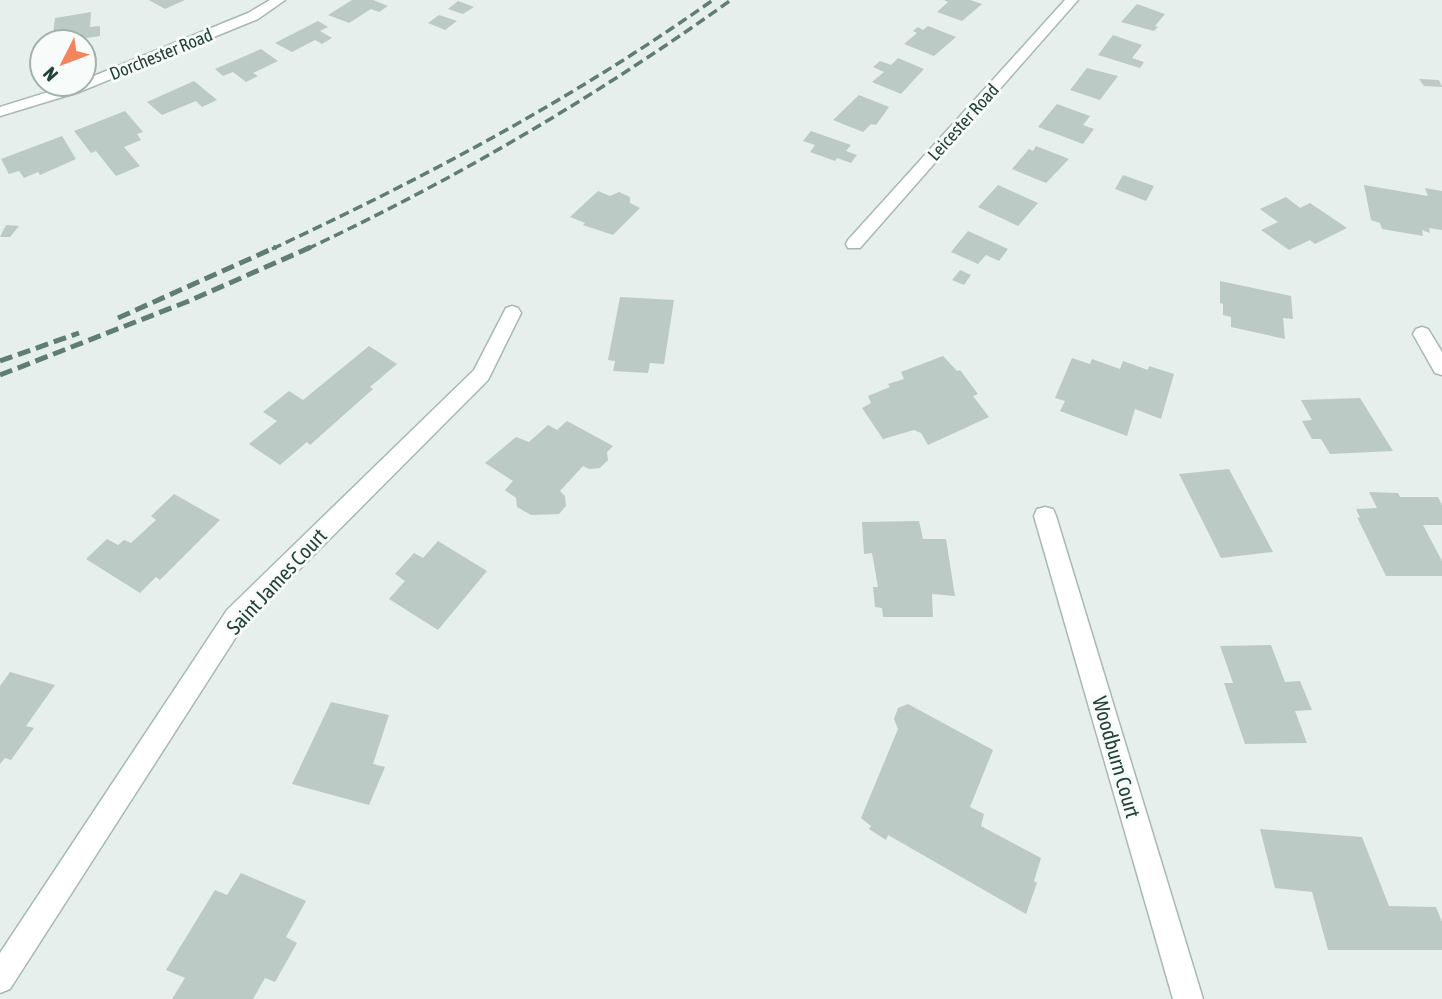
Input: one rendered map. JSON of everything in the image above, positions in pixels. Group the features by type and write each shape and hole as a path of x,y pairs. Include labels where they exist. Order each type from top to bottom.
{"street":[{"name":"Dorchester Road","path":"0,112 87,84 253,16 279,0"},
{"name":"Leicester Road","path":"854,244 1072,0"},
{"name":"Saint James Court","path":"0,979 235,618 481,375 512,313"},
{"path":"1422,334 1442,368"},
{"name":"Woodburn Court","path":"1045,516 1188,999"}],"building":[{"path":"149,0 185,0 165,9"},
{"path":"352,0 373,0 388,6 379,12 371,9 349,23 328,15"},
{"path":"944,0 970,0 982,4 962,21 937,12 948,2"},
{"path":"458,1 474,7 463,14 448,9"},
{"path":"1137,4 1165,14 1154,31 1121,22"},
{"path":"91,12 90,27 100,26 100,36 98,28 54,28 55,18"},
{"path":"439,15 457,21 445,30 428,23"},
{"path":"318,21 328,27 320,31 332,38 322,44 315,40 292,52 275,43"},
{"path":"928,26 956,37 934,56 904,44 917,33 913,31 918,27 923,30"},
{"path":"1113,35 1142,45 1132,58 1144,62 1140,68 1098,55"},
{"path":"261,49 278,61 253,73 258,76 246,82 233,72 223,76 215,69"},
{"path":"898,58 924,69 901,94 872,82 884,72 873,67 880,61 891,65"},
{"path":"1087,68 1118,76 1100,100 1070,90"},
{"path":"1419,79 1439,80 1442,87 1424,86"},
{"path":"194,81 217,100 202,107 196,101 162,115 147,102"},
{"path":"859,95 889,107 876,125 871,124 863,132 833,120"},
{"path":"1057,104 1090,116 1083,125 1094,129 1083,144 1038,127"},
{"path":"125,111 143,132 137,134 141,140 124,147 140,166 116,176 96,151 91,153 74,131"},
{"path":"811,131 851,145 846,151 857,155 851,163 837,158 835,161 810,152 815,145 803,141"},
{"path":"62,136 76,159 40,175 38,172 24,178 19,171 9,174 1,159"},
{"path":"1036,146 1069,159 1046,183 1012,169 1029,149 1033,151"},
{"path":"1123,175 1154,186 1146,201 1115,189"},
{"path":"998,185 1038,203 1018,226 978,207"},
{"path":"1364,185 1428,196 1425,188 1442,191 1442,230 1429,228 1430,233 1422,230 1423,236 1382,229 1380,223 1371,220"},
{"path":"598,191 610,196 619,192 630,197 630,203 640,208 613,235 583,225 585,223 570,217"},
{"path":"1286,197 1300,208 1310,203 1347,228 1315,244 1310,240 1289,250 1261,230 1278,222 1260,209"},
{"path":"6,225 19,226 10,237 0,237"},
{"path":"968,231 1008,249 999,261 986,255 978,264 951,252"},
{"path":"960,270 971,275 964,285 952,280"},
{"path":"1220,281 1291,296 1293,319 1283,318 1285,339 1231,327 1231,317 1223,315 1223,304 1220,303"},
{"path":"620,297 674,300 664,364 650,363 648,373 613,371 615,361 608,360"},
{"path":"369,346 397,364 310,445 307,442 280,465 249,444 277,421 263,412 289,391 303,400"},
{"path":"943,356 957,371 960,370 978,394 973,396 989,417 928,445 921,433 914,430 883,439 862,408 871,403 868,396 890,387 888,384 904,379 901,372"},
{"path":"1072,358 1090,364 1092,359 1120,369 1123,361 1148,370 1149,366 1174,374 1161,419 1135,409 1127,436 1060,411 1065,401 1055,398"},
{"path":"1360,398 1393,451 1330,454 1321,439 1312,439 1302,421 1312,420 1301,400"},
{"path":"567,421 613,446 607,452 608,460 600,468 589,469 583,466 560,491 565,496 566,506 559,514 531,515 517,507 516,498 505,490 513,481 485,463 516,437 529,442 548,425 557,430"},
{"path":"1229,469 1273,552 1221,558 1179,474"},
{"path":"1369,492 1398,493 1400,497 1438,497 1442,505 1442,525 1423,525 1442,561 1442,576 1386,576 1357,517 1360,518 1356,509 1377,508"},
{"path":"174,494 220,520 160,580 156,577 140,593 86,559 107,539 118,545 124,540 131,543 156,520 151,516"},
{"path":"919,521 923,539 946,539 955,596 932,594 933,617 883,617 882,608 875,607 873,587 878,587 872,553 864,554 862,522"},
{"path":"438,541 487,571 438,630 389,599 405,581 395,574 414,553 423,558"},
{"path":"1271,645 1285,682 1300,681 1312,710 1295,711 1307,743 1245,744 1224,683 1233,683 1220,646"},
{"path":"10,672 55,685 26,726 34,728 11,760 5,758 0,764 0,686"},
{"path":"331,702 389,715 373,764 385,767 369,805 292,784"},
{"path":"908,704 993,750 970,807 984,814 981,826 1041,858 1034,881 1037,883 1026,914 888,835 886,840 869,829 871,826 861,818 898,729 894,719 898,708"},
{"path":"1260,829 1362,837 1389,906 1436,907 1442,922 1442,950 1328,950 1312,892 1275,888"},
{"path":"241,873 306,901 286,937 297,943 275,982 265,978 253,999 172,999 185,978 166,970 215,890 227,895"}],"railway":[{"path":"272,249 388,193 499,134 606,71 713,0"},
{"path":"307,249 417,194 525,134 629,70 731,0"},
{"path":"118,318 276,247"},
{"path":"0,375 189,301 311,247"},
{"path":"0,361 79,333"}]}
